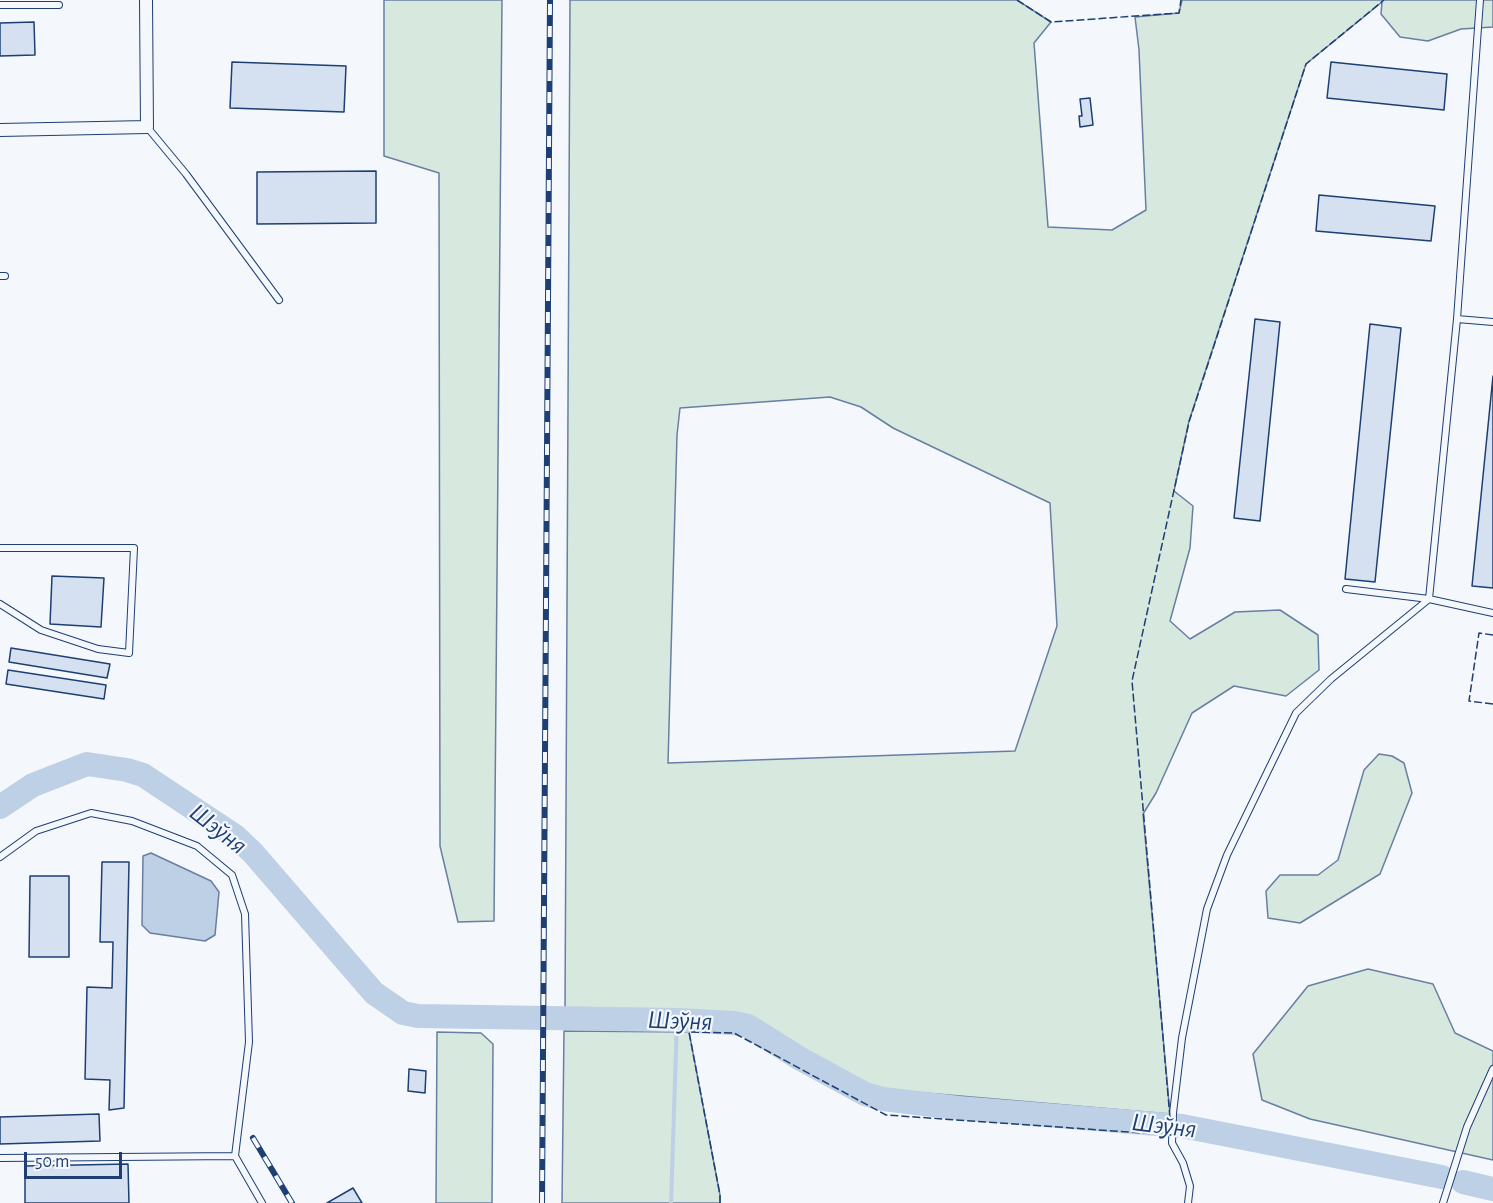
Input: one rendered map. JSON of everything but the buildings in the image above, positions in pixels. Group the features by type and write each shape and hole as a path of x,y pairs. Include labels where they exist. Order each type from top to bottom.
{"street":[{"path":"0,130 147,127 146,0"}],"lane":[{"path":"1188,1203 1191,1186 1183,1162 1172,1143 1174,1102 1182,1038 1207,909 1227,855 1296,713 1331,679 1430,599 1457,319 1480,0"},
{"path":"0,5 59,5"},
{"path":"147,127 186,174 279,300"},
{"path":"1457,319 1493,322"},
{"path":"0,548 134,548 129,653 98,649 41,630 0,604"},
{"path":"1346,589 1430,599 1493,613"},
{"path":"0,857 36,831 91,813 132,821 197,846 232,875 245,914 249,1042 235,1156 262,1203"},
{"path":"1443,1203 1467,1127 1493,1069"},
{"path":"0,1158 235,1156"}],"shaded area":[{"path":"384,0 502,0 494,921 458,922 440,846 439,173 384,156"},
{"path":"570,0 1017,0 1051,22 1034,43 1048,227 1112,230 1146,210 1139,50 1135,17 1179,13 1182,0 1493,0 1493,27 1461,29 1428,41 1400,37 1381,14 1382,2 1306,64 1189,421 1174,491 1193,506 1190,548 1170,621 1190,639 1235,612 1280,610 1318,635 1319,670 1286,696 1234,686 1192,713 1156,793 1143,814 1170,1114 890,1090 858,1083 747,1016 717,1012 565,1009","holes":["830,397 861,407 893,428 1050,503 1057,626 1015,751 668,763 677,435 680,408"]},
{"path":"1379,754 1392,756 1404,763 1412,793 1380,874 1300,923 1268,918 1266,891 1280,875 1318,875 1338,860 1364,770"},
{"path":"1368,969 1433,984 1455,1033 1493,1051 1493,1160 1310,1119 1262,1100 1253,1054 1308,986"},
{"path":"564,1031 689,1032 720,1203 562,1203"},
{"path":"437,1032 481,1033 493,1044 492,1203 436,1203"}],"water":[{"path":"151,853 211,881 219,892 215,935 205,941 150,933 142,925 143,856"}],"waterway":[{"name":"Шэўня","path":"0,807 33,785 87,764 127,770 143,775 235,836 253,853 374,993 403,1013 418,1016 734,1023 748,1026 799,1058 865,1094 883,1099 959,1108 1182,1126 1442,1177"},
{"path":"671,1203 677,1020"},
{"name":"Шэўня","path":"1463,1182 1493,1189"}],"railway":[{"path":"542,1203 550,0"},
{"path":"253,1138 292,1203"}],"fence":[{"path":"1017,0 1051,22 1179,13 1181,0"},
{"path":"1170,1118 1132,681 1189,422 1306,64 1384,0"},
{"path":"1493,635 1479,633 1469,701 1493,704"},
{"path":"720,1203 689,1032 734,1033 886,1115 1172,1135 1171,1133"}]}
